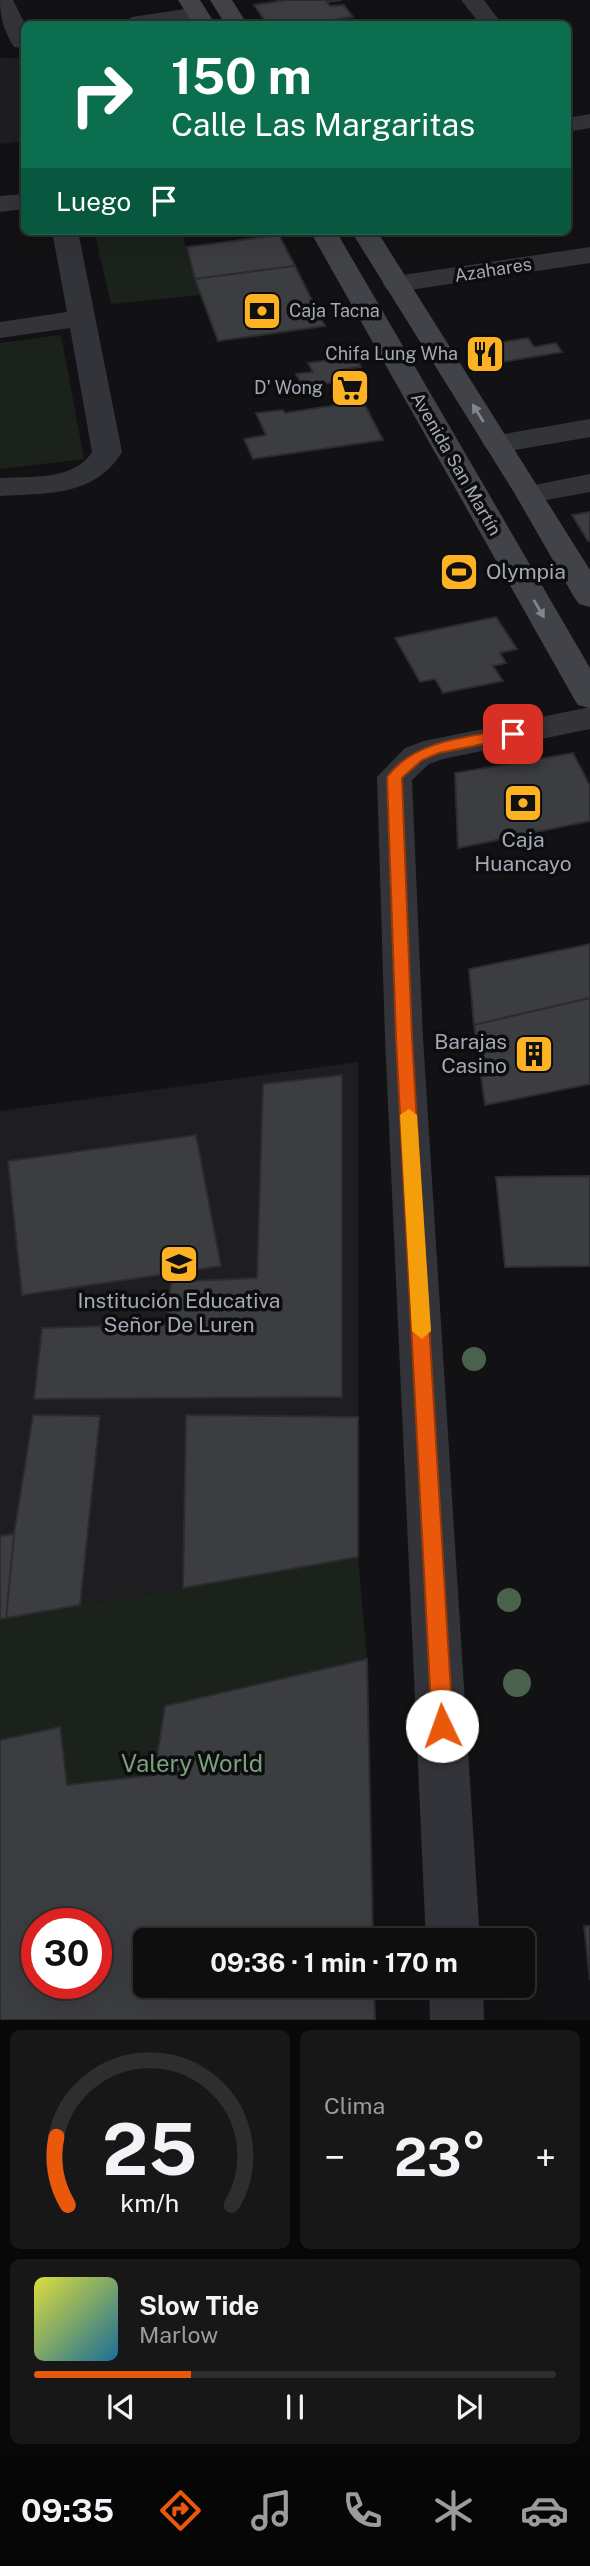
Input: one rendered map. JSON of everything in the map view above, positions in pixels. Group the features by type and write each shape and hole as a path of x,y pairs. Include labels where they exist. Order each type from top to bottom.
{"main road":[{"path":"221,0 234,21"},
{"name":"Avenida San Martín","path":"325,235 590,697"},
{"path":"366,235 530,494 590,597"}],"street":[{"path":"2,0 16,43"},
{"path":"472,0 489,21"},
{"path":"150,21 197,13"},
{"path":"0,204 21,202"},
{"path":"0,487 69,480 95,469 107,452 66,235"},
{"name":"Azahares","path":"396,284 590,255"},
{"path":"0,330 81,318"},
{"path":"498,444 590,428"},
{"path":"530,494 590,483"},
{"path":"452,1928 404,1038 394,777 417,756 436,749 590,718"},
{"path":"456,1998 457,2020"}],"shaded area":[{"path":"21,56 21,141 0,144 0,58"},
{"name":"Institución Educativa Señor De Luren","path":"358,1062 358,1557 0,1619 0,1111"}],"green space":[{"path":"95,235 182,235 201,295 111,304"},
{"path":"61,335 84,459 0,469 0,343"},
{"name":"Valery World","path":"358,1557 367,1659 373,1928 133,1928 133,1998 374,1998 375,2020 0,2020 0,1619"}],"building":[{"path":"286,0 342,0 327,2 330,6 344,5 353,17 324,21 265,21 254,5"},
{"path":"279,235 295,266 195,279 187,247"},
{"name":"Caja Tacna","path":"295,266 325,326 218,341 195,279"},
{"path":"528,338 534,347 556,343 562,352 479,366 468,348"},
{"path":"355,356 361,367 344,369 350,380 303,387 296,374 313,372 308,363"},
{"path":"363,401 383,440 253,459 244,439 266,435 256,413 283,410 285,413"},
{"path":"590,512 590,541 588,541 572,515"},
{"path":"496,617 517,649 500,653 506,663 493,666 503,681 443,693 435,679 420,682 395,638"},
{"name":"Caja Huancayo","path":"573,753 590,786 590,821 458,848 455,773"},
{"path":"590,944 590,998 474,1025 469,969"},
{"name":"Barajas Casino","path":"590,998 590,1084 485,1105 474,1025"},
{"path":"342,1075 342,1397 34,1399 42,1328 167,1324 171,1282 257,1278 263,1084"},
{"path":"196,1135 221,1266 22,1295 8,1161"},
{"path":"590,1176 590,1266 505,1267 496,1177"},
{"path":"33,1415 100,1416 80,1605 6,1618 14,1534"},
{"path":"186,1415 358,1417 358,1557 183,1588"},
{"path":"14,1534 6,1618 0,1619 0,1536"},
{"path":"367,1659 373,1928 133,1928 133,1998 374,1998 375,2020 0,2020 0,1740 60,1727 67,1785 154,1775 165,1706"},
{"path":"584,1926 590,1926 590,1980"}],"slow traffic":[{"path":"409,1115 422,1331"}],"place":[{"name":"Caja Tacna","path":"262,311"},
{"name":"Chifa Lung Wha","path":"485,354"},
{"name":"D' Wong","path":"350,388"},
{"name":"Olympia","path":"459,572"},
{"name":"Caja Huancayo","path":"523,803"},
{"name":"Barajas Casino","path":"534,1054"},
{"name":"Institución Educativa Señor De Luren","path":"179,1264"}],"route":[{"path":"442,1726 428,1431 404,1038 394,777 417,756 436,749 513,734"}]}
